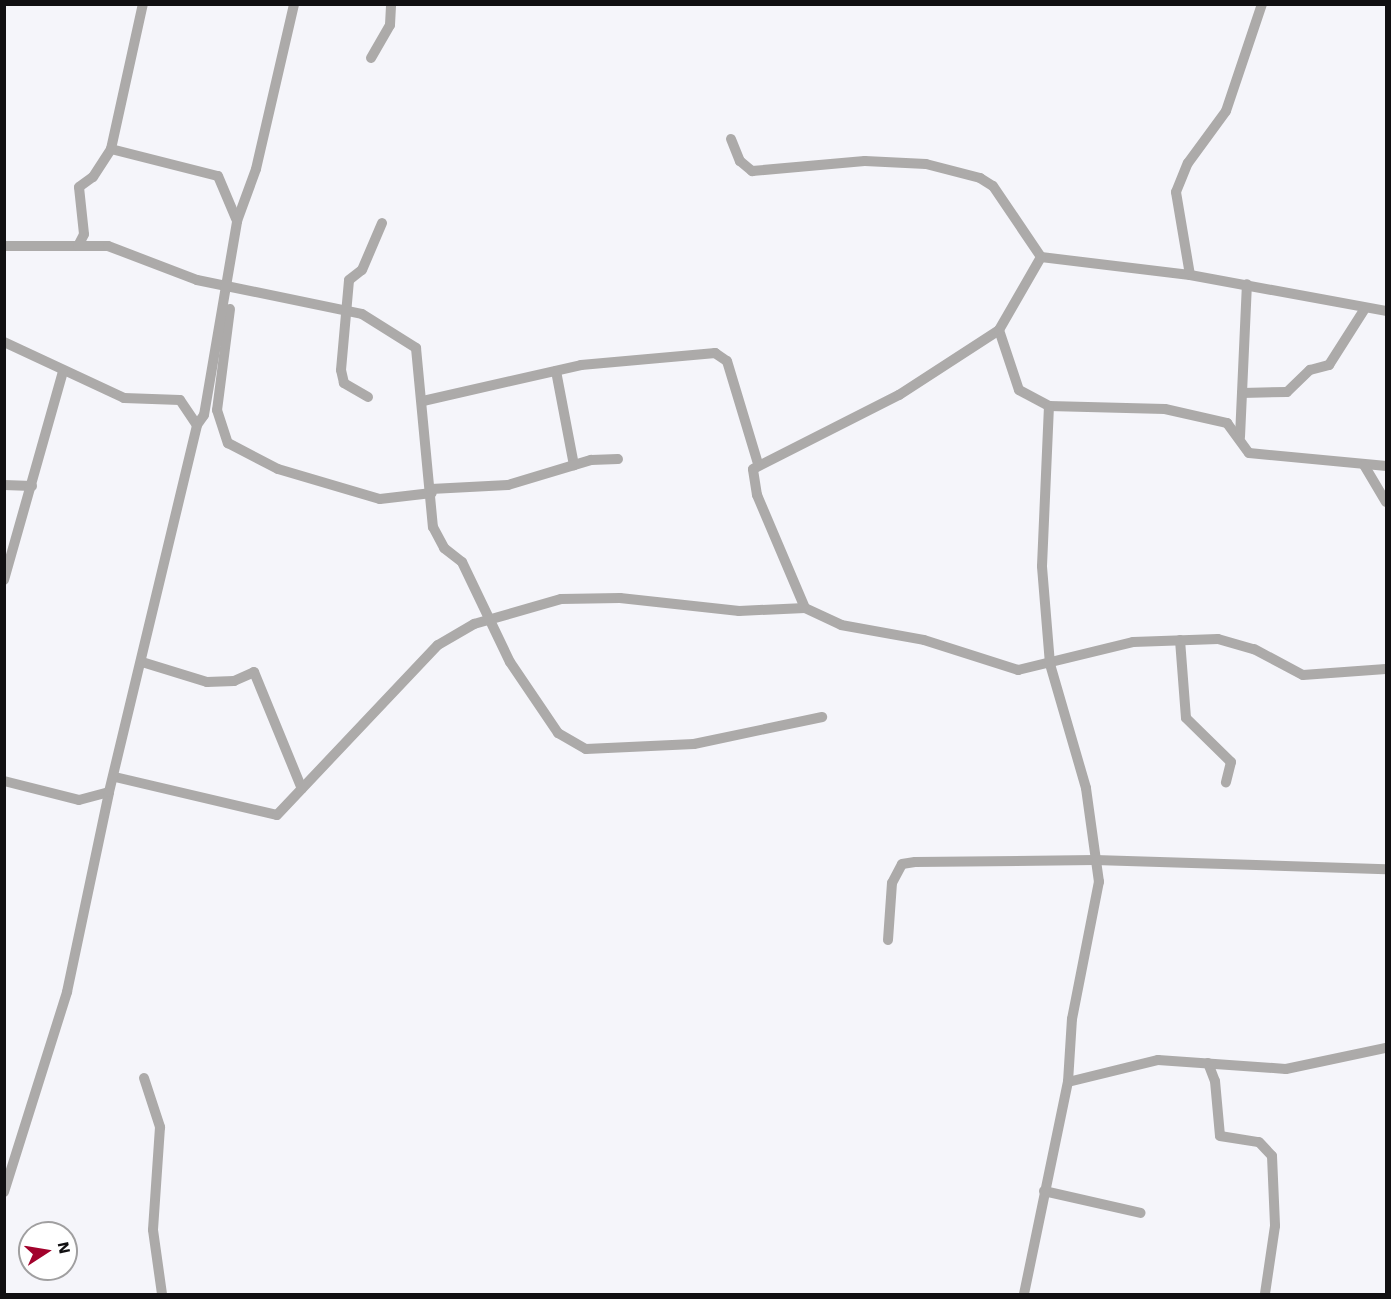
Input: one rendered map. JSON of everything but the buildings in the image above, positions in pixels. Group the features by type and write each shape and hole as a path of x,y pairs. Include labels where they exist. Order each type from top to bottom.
{"street":[{"path":"78,246 84,234 79,187 93,177 111,149 143,4"},
{"path":"294,4 256,169 237,221 218,395 221,436 242,453 278,469 380,499 431,491 508,484 574,465 618,459"},
{"path":"371,58 390,25 391,4"},
{"path":"1190,275 1176,192 1188,163 1226,111 1262,4"},
{"path":"731,139 740,161 752,171 865,161 926,164 980,178 993,186 1041,257 1190,275 1247,284 1364,310 1386,311"},
{"path":"111,149 218,176 237,221"},
{"path":"368,397 341,379 351,275 362,270 382,223"},
{"path":"4,246 116,248 197,280 347,311 377,321 416,348 431,491 439,541 462,562 491,618 510,662 558,734 586,749 694,744 822,717"},
{"path":"805,608 750,475 758,464 899,395 999,330 1041,257"},
{"path":"1239,440 1247,284"},
{"path":"4,1192 66,992 109,792 115,777 197,425 204,415 230,285"},
{"path":"1242,393 1287,392 1310,370 1329,365 1364,310"},
{"path":"999,330 1019,390 1049,406 1165,409 1227,423 1249,453 1386,466"},
{"path":"4,342 63,372 124,398 180,400 197,425"},
{"path":"423,401 556,370 675,353 715,353 727,361 758,464"},
{"path":"556,370 574,465"},
{"path":"4,580 63,372"},
{"path":"1049,406 1042,566 1050,664 1086,788 1099,882"},
{"path":"1364,465 1386,502"},
{"path":"4,485 32,486"},
{"path":"115,777 277,815 438,645 491,618 534,604 584,598 739,611 805,608 841,625 924,640 1018,670 1133,642 1180,640 1240,643 1303,675 1386,669"},
{"path":"1180,640 1186,718 1231,762 1226,782"},
{"path":"142,662 207,682 234,681 255,672 302,789"},
{"path":"4,781 79,800 109,792"},
{"path":"888,940 892,883 903,864 1095,860 1386,869"},
{"path":"1024,1294 1068,1082 1072,1018 1099,882 1107,862"},
{"path":"1068,1082 1158,1060 1286,1069 1361,1049 1386,1048"},
{"path":"1208,1062 1215,1081 1220,1136 1259,1142 1272,1156 1275,1226 1265,1294"},
{"path":"144,1078 160,1127 153,1230 162,1294"},
{"path":"1044,1191 1141,1213"}]}
